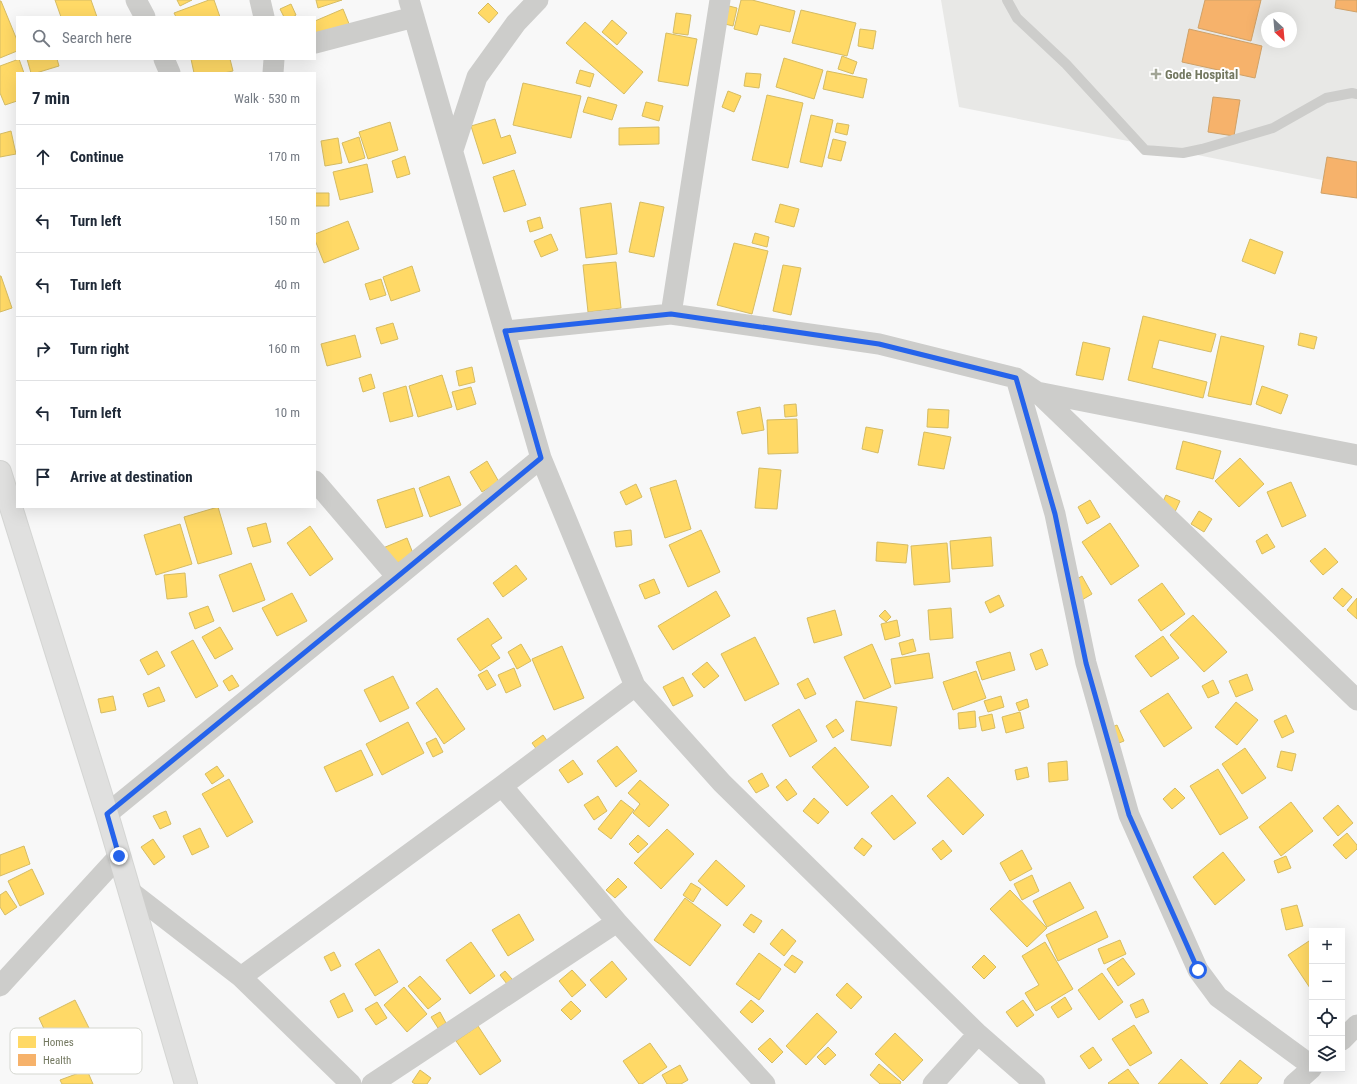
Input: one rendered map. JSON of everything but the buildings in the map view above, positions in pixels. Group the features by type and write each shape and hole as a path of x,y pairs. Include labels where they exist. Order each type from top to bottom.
{"street":[{"path":"136,0 144,16"},
{"path":"260,0 264,16"},
{"path":"452,150 477,77 516,23 538,0"},
{"path":"671,314 720,0"},
{"path":"316,43 411,8 541,458 635,686 722,783 978,1034 1035,1084"},
{"path":"164,60 170,72"},
{"path":"274,60 274,72"},
{"path":"505,331 671,314 879,344 1016,378 1037,392 1357,700"},
{"path":"1016,378 1055,514 1086,663 1129,815 1198,970 1218,997 1309,1065"},
{"path":"1037,392 1357,456"},
{"path":"107,814 541,458"},
{"path":"0,472 131,892 186,1084"},
{"path":"316,482 397,577"},
{"path":"241,977 502,786 635,686"},
{"path":"502,786 617,922 764,1084"},
{"path":"0,986 119,856"},
{"path":"131,892 241,977 351,1084"},
{"path":"372,1084 617,922"},
{"path":"1345,1037 1357,1025"},
{"path":"933,1084 978,1034"},
{"path":"1294,1084 1309,1070"}],"lane":[{"path":"1006,0 1017,18 1066,64 1145,150 1183,152 1202,149 1273,128 1326,98 1352,93 1357,94"}],"shaded area":[{"name":"Gode Hospital","path":"941,0 1357,0 1357,187 959,107"}],"place":[{"name":"Gode Hospital","path":"1156,74"}],"route":[{"path":"119,856 107,814 541,458 505,331 671,314 879,344 1016,378 1055,514 1086,663 1129,815 1198,970"}]}
